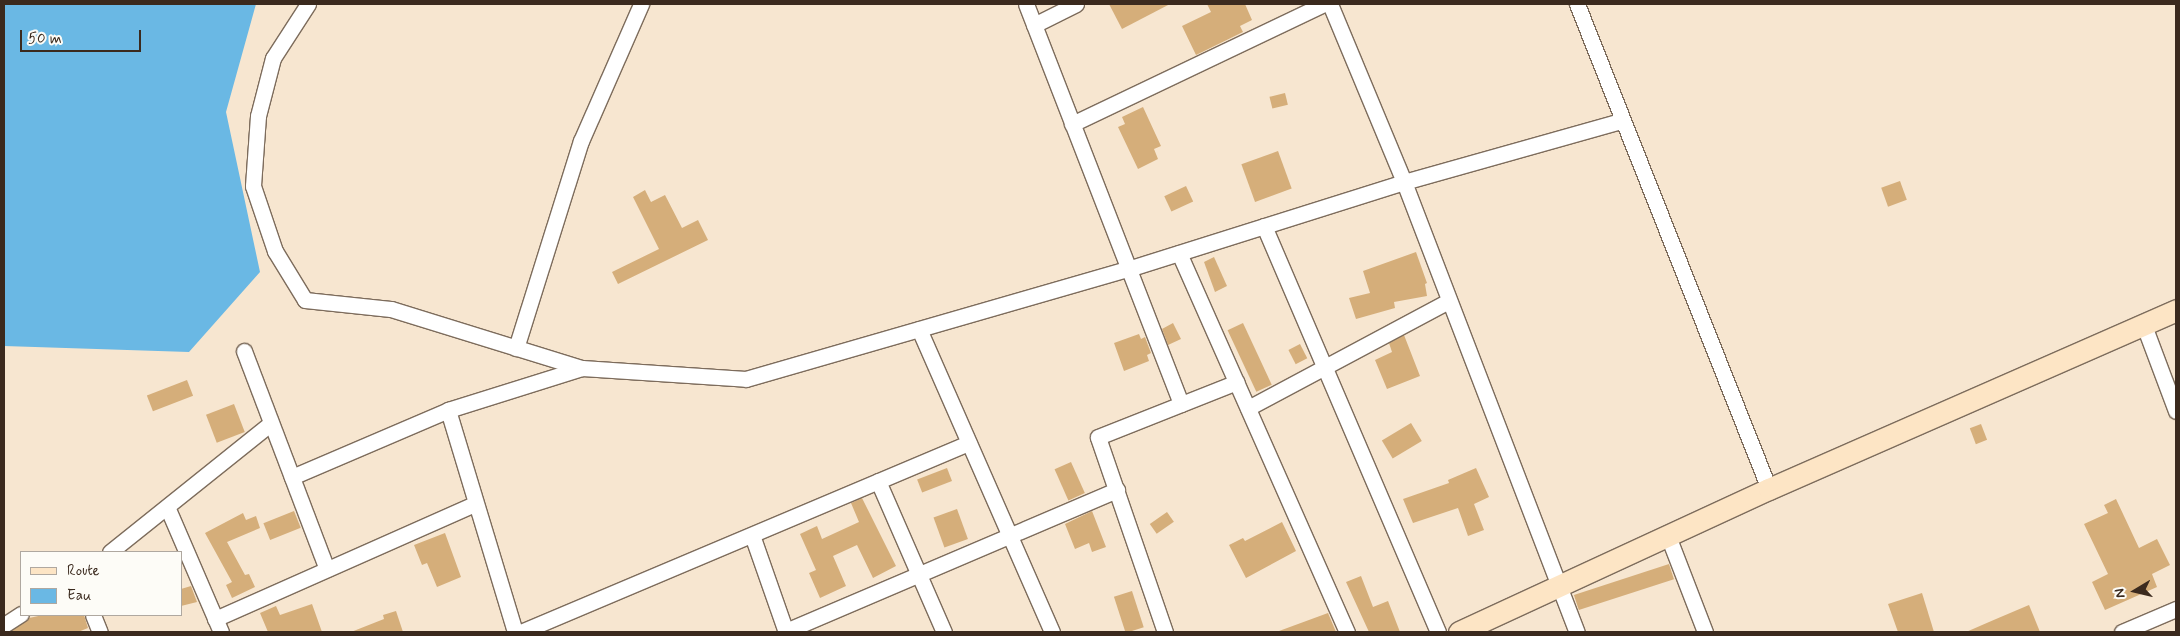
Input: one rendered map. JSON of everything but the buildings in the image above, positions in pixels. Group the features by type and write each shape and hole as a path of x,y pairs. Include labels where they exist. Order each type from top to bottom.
{"main road":[{"path":"1458,632 1559,588 1769,489 2176,310"}],"street":[{"path":"308,4 273,58 258,116 253,186 275,251 305,300 391,309 582,368 746,379 1128,269 1404,182 1621,121"},
{"path":"516,348 581,141 641,4"},
{"path":"1026,4 1181,404"},
{"path":"1034,25 1076,4"},
{"path":"1072,124 1324,4"},
{"path":"1330,4 1404,182 1448,301 1577,632"},
{"path":"1577,4 1621,121 1769,489"},
{"path":"1264,226 1438,632"},
{"path":"1179,253 1347,632"},
{"path":"1248,408 1448,301"},
{"path":"2143,323 2176,411"},
{"path":"919,330 1052,632"},
{"path":"244,350 270,424 327,569"},
{"path":"292,477 448,410 582,368"},
{"path":"1165,632 1098,437 1237,382"},
{"path":"448,410 515,632"},
{"path":"111,551 168,509 270,424"},
{"path":"521,632 969,443"},
{"path":"878,481 944,632"},
{"path":"752,534 786,632 1008,534 1117,490"},
{"path":"168,509 218,626 327,569 475,504"},
{"path":"1668,536 1705,632"},
{"path":"2122,632 2176,609"},
{"path":"4,625 20,615"},
{"path":"93,616 100,632"}],"water":[{"path":"4,4 256,4 226,112 260,272 189,352 4,346"}]}
